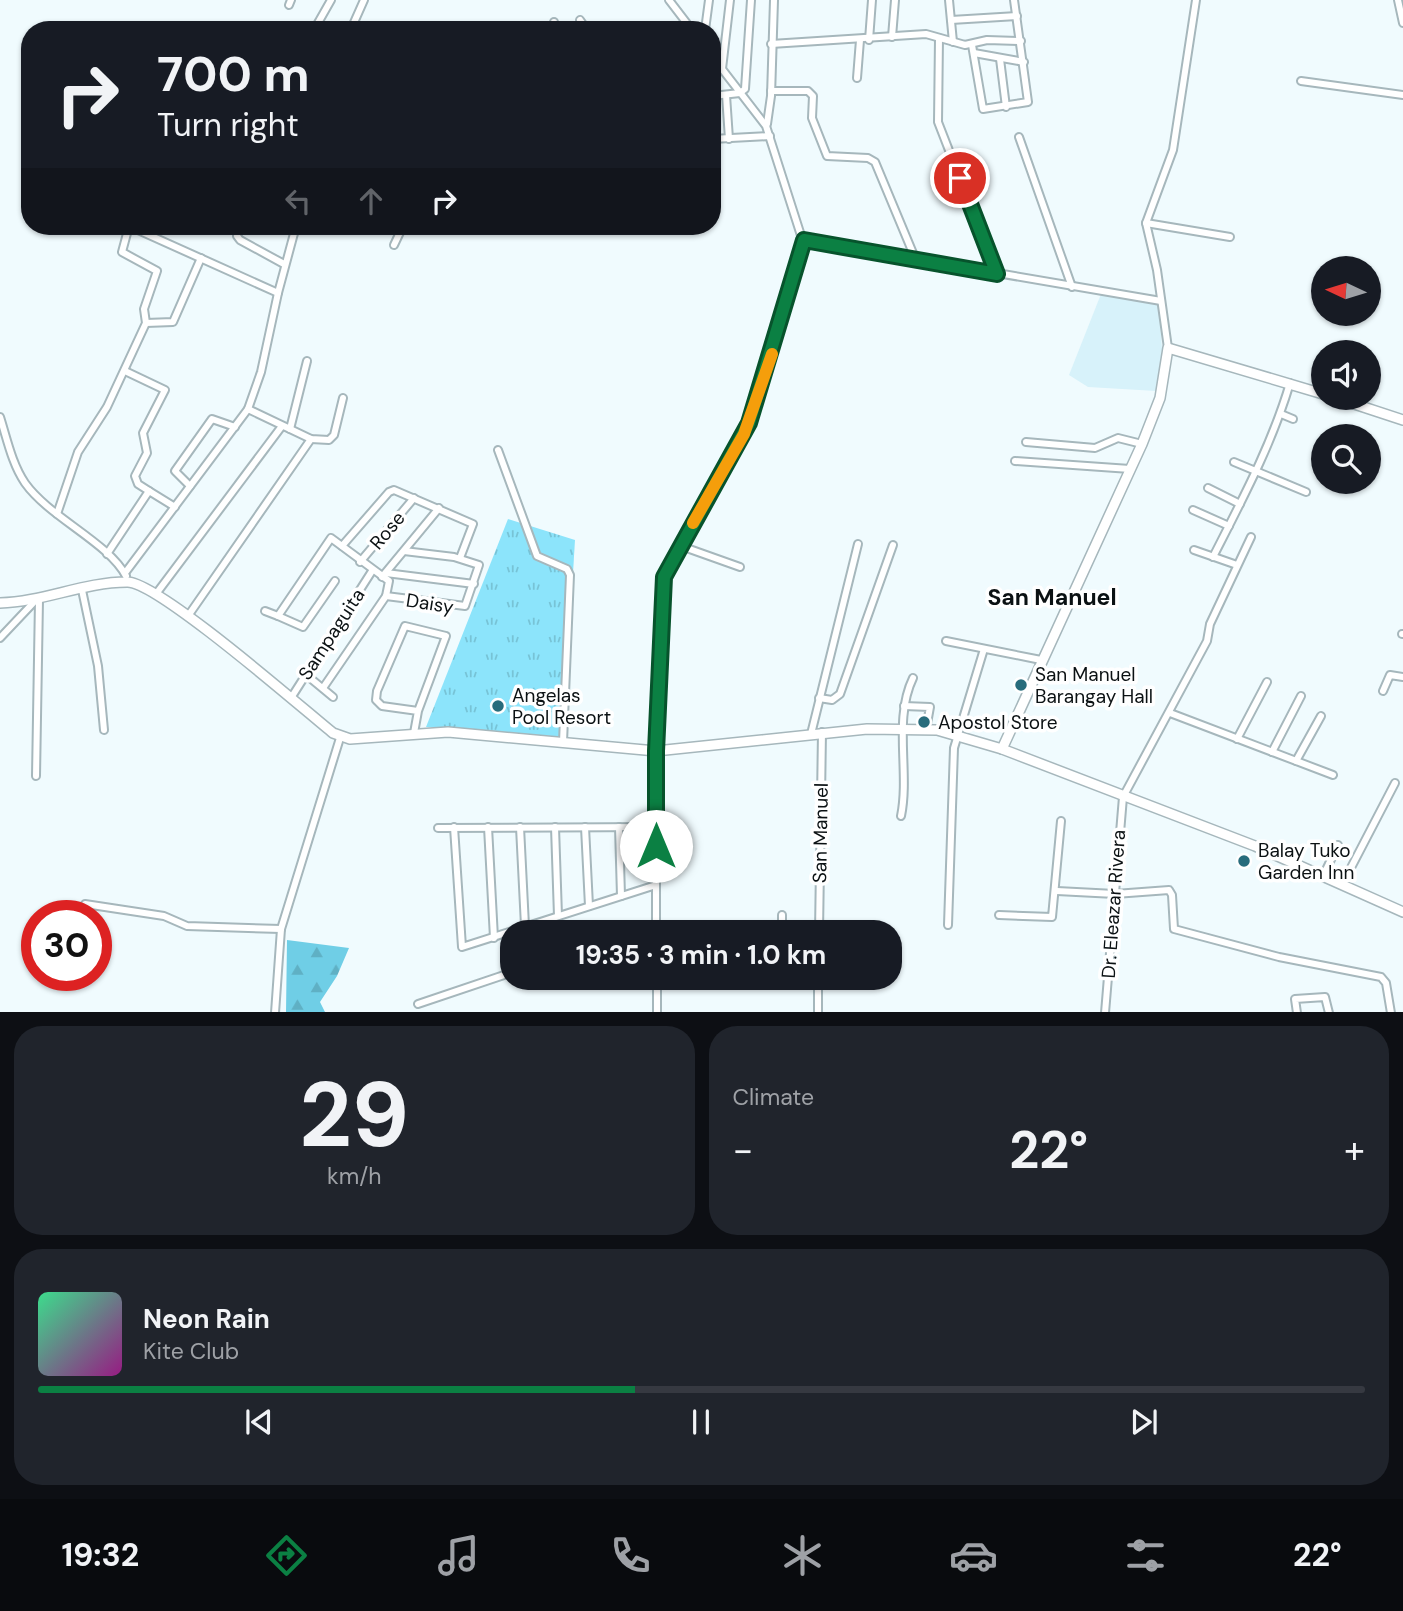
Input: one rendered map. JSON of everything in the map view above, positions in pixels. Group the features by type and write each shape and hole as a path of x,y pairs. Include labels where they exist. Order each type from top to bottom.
{"street":[{"path":"319,21 331,0"},
{"path":"355,21 364,0"},
{"path":"669,0 685,21"},
{"path":"656,920 656,751 664,581 749,423 804,240 766,126 722,69 730,0"},
{"path":"721,95 742,92 746,86 751,0"},
{"path":"766,126 771,91 774,0"},
{"path":"869,40 872,0"},
{"path":"892,37 895,0"},
{"path":"949,0 953,42"},
{"path":"973,49 982,107 986,110 1029,101 1014,0"},
{"path":"1002,750 1142,444 1160,398 1168,348 1146,223 1173,150 1196,0"},
{"path":"1398,0 1403,23"},
{"path":"706,21 708,1"},
{"path":"951,20 1017,16"},
{"path":"771,44 869,40 930,34 1000,59 1024,62"},
{"path":"939,38 938,122 997,274"},
{"path":"857,78 860,40"},
{"path":"973,49 987,40 1021,41"},
{"path":"1000,59 1006,107"},
{"path":"1301,81 1403,95"},
{"path":"771,91 808,92 813,96 812,118 827,156 868,158 875,162 915,258"},
{"path":"726,95 729,138"},
{"path":"721,138 769,136"},
{"path":"1019,137 1072,287"},
{"path":"1146,223 1230,237"},
{"path":"57,514 78,452 125,371 146,323 145,309 157,271 122,252 127,235"},
{"path":"149,235 278,293"},
{"path":"237,235 240,240 284,264"},
{"path":"0,603 37,600 127,577 248,409 261,372 284,264 293,235"},
{"path":"394,245 399,235"},
{"path":"804,240 1161,301"},
{"path":"146,323 170,324 176,319 201,258"},
{"path":"1168,348 1311,390"},
{"path":"290,429 306,361"},
{"path":"125,371 165,390 144,430 142,436 147,453 135,476 138,484 175,507"},
{"path":"1213,557 1257,471 1281,414 1290,383"},
{"path":"248,409 311,439 332,438 343,398"},
{"path":"1373,410 1403,420"},
{"path":"1281,414 1293,419"},
{"path":"0,416 16,466 25,483 57,514 107,554 127,577 188,616 340,738 365,739 448,732 656,751 816,733 926,729 957,735 1002,750 1324,874 1403,912"},
{"path":"190,486 175,471 212,419 235,427"},
{"path":"156,594 282,426"},
{"path":"1026,442 1095,448 1118,438 1142,444"},
{"path":"188,616 311,439"},
{"path":"498,450 537,556 567,569 570,575 563,742"},
{"path":"1015,461 1130,469"},
{"path":"1234,462 1306,492"},
{"path":"1208,488 1240,504"},
{"path":"107,554 149,491"},
{"path":"342,545 390,492 414,498 473,524 460,558 404,551"},
{"name":"Rose","path":"360,562 414,498"},
{"path":"384,575 439,508"},
{"path":"1193,510 1229,526"},
{"path":"1123,797 1207,641 1210,624 1251,537"},
{"path":"278,616 326,541 331,538 372,571 384,575 474,584"},
{"name":"San Manuel","path":"819,920 816,733 819,698 858,544"},
{"path":"819,698 832,700 840,694 893,545"},
{"path":"681,546 740,567"},
{"path":"1194,550 1237,565"},
{"name":"Daisy","path":"323,688 386,596 461,608 474,584 479,565 460,558"},
{"name":"Sampaguita","path":"290,698 372,571"},
{"path":"384,575 390,582 386,596"},
{"path":"265,611 305,625 335,581"},
{"path":"82,590 98,666 104,730"},
{"path":"0,638 37,600"},
{"path":"36,776 37,600"},
{"path":"414,733 418,711 446,636 405,626 376,699 382,705 418,711"},
{"path":"946,641 1041,660"},
{"path":"948,925 954,755 957,735 984,649"},
{"path":"304,673 333,697"},
{"path":"1382,691 1392,674 1403,677"},
{"path":"901,816 905,784 906,693 913,678"},
{"path":"1237,739 1267,682"},
{"path":"1272,752 1301,696"},
{"path":"905,706 930,707 926,729"},
{"path":"1170,713 1333,775"},
{"path":"1296,761 1321,716"},
{"path":"275,1012 281,929 340,738"},
{"path":"1343,883 1395,783"},
{"name":"Dr. Eleazar Rivera","path":"1105,1012 1123,797"},
{"path":"999,915 1052,917 1057,891 1062,821"},
{"path":"454,827 460,946 500,936"},
{"path":"488,827 494,938"},
{"path":"520,827 525,920"},
{"path":"555,827 558,916"},
{"path":"585,827 589,906"},
{"path":"618,827 621,895"},
{"path":"438,828 656,827"},
{"path":"1324,874 1338,845"},
{"path":"545,920 656,885"},
{"path":"1057,891 1115,894 1169,890 1172,895 1171,925 1175,930 1279,957 1378,975 1386,983 1391,1012"},
{"path":"112,908 164,916 187,926 281,929"},
{"path":"782,915 782,920"},
{"path":"418,1004 500,976"},
{"path":"657,990 657,1012"},
{"path":"818,990 818,1012"},
{"path":"1297,1012 1295,999 1325,997 1329,1012"}],"shaded area":[{"path":"1101,294 1159,305 1162,349 1156,391 1088,387 1069,375"}],"green space":[{"path":"508,519 575,540 563,737 426,727"},
{"path":"287,940 349,948 337,976 320,1002 325,1012 286,1012"}],"slow traffic":[{"path":"693,523 744,434 755,409 772,354"}],"place":[{"name":"San Manuel Barangay Hall","path":"1021,685"},
{"name":"Angelas Pool Resort","path":"498,706"},
{"name":"Apostol Store","path":"924,722"},
{"name":"Balay Tuko Garden Inn","path":"1244,861"}],"district":[{"name":"San Manuel","path":"1052,597"}],"route":[{"path":"656,846 656,751 664,577 739,444 755,409 804,249 804,240 997,274 960,178"}]}
